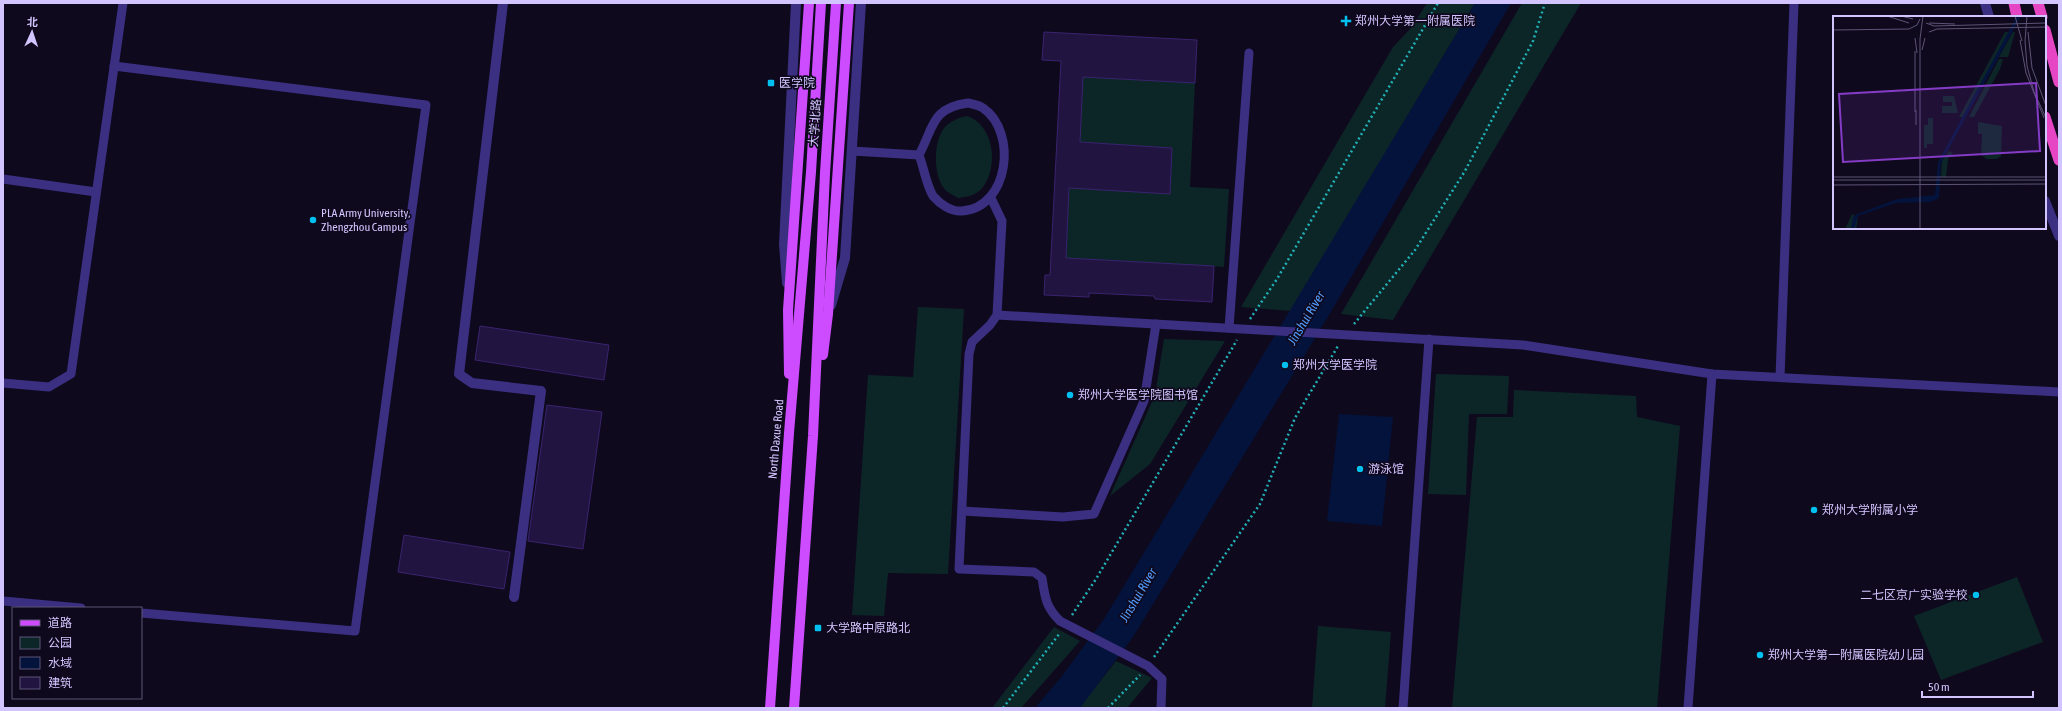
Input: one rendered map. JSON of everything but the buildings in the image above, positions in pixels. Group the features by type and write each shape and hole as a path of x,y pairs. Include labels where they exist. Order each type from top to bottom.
{"highway":[{"path":"2014,3 2017,16"},
{"path":"2038,3 2042,16"},
{"path":"2046,34 2059,82"},
{"path":"2046,120 2059,160"}],"main road":[{"path":"789,433 788,310 809,3"},
{"name":"大学北路","path":"811,172 821,3"},
{"name":"大学北路","path":"813,436 825,173 836,3"},
{"path":"794,708 813,436 828,314 849,3"},
{"name":"North Daxue Road","path":"770,708 789,433 811,172"}],"street":[{"path":"503,3 459,374 472,383 541,391 514,597"},
{"path":"788,310 784,244 796,3"},
{"path":"828,314 845,258 861,3"},
{"path":"1985,3 1989,16"},
{"path":"2046,204 2059,236"}],"lane":[{"path":"3,383 49,387 71,374 123,3"},
{"path":"1780,377 1794,3"},
{"path":"1229,328 1249,53"},
{"path":"114,66 426,105 355,631 142,613"},
{"path":"968,103 982,107 990,114 1002,136 1002,168 998,186 991,198 980,206 969,210 955,211 944,206 934,196 927,182 919,155 926,141 930,127 939,114 956,104 968,103"},
{"path":"852,151 919,155"},
{"path":"3,179 96,192"},
{"path":"991,198 1002,221 997,315 990,325 972,342 969,354 959,569 1034,572 1042,578 1046,601 1050,612 1066,625 1148,666 1162,679 1161,708"},
{"path":"997,315 1523,345 1712,374 2059,392"},
{"path":"962,511 1063,517 1094,514 1144,401 1156,324"},
{"path":"1403,708 1429,340"},
{"path":"1688,708 1712,374"},
{"path":"3,602 68,607"}],"path":[{"path":"1003,708 1066,625 1096,579 1243,329 1277,279 1438,3"},
{"path":"1108,708 1148,666 1260,504 1295,418 1345,335 1415,250 1465,171 1533,41 1545,3"}],"green space":[{"path":"1427,3 1475,3 1291,311 1241,307 1393,47 1411,28"},
{"path":"1522,3 1581,3 1393,320 1341,314"},
{"path":"1083,77 1195,83 1190,187 1229,189 1224,267 1066,258 1069,188 1170,193 1172,148 1080,142"},
{"path":"967,116 976,121 983,128 988,137 991,147 991,168 988,178 981,190 972,195 958,198 943,187 937,173 936,155 942,130 957,119"},
{"path":"918,307 964,309 948,574 888,573 884,616 852,615 868,375 913,377"},
{"path":"1164,339 1225,341 1150,464 1110,496 1155,395"},
{"path":"1436,374 1509,376 1507,414 1469,414 1466,495 1428,494"},
{"path":"1514,390 1636,396 1637,417 1680,426 1657,708 1452,708 1477,417 1513,417"},
{"path":"2017,577 2043,642 1941,680 1914,616"},
{"path":"1318,626 1391,632 1385,708 1312,708"},
{"path":"1054,627 1080,641 1021,708 992,708"},
{"path":"1116,661 1152,678 1127,708 1079,708"}],"water":[{"name":"Jinshui River","path":"1475,3 1511,3 1332,310 1133,637 1080,708 1035,708 1062,676 1104,619"},
{"name":"游泳馆","path":"1339,414 1393,417 1382,526 1327,521"}],"place":[{"name":"郑州大学第一附属医院","path":"1346,21"},
{"name":"医学院","path":"771,83"},
{"name":"PLA Army University, Zhengzhou Campus","path":"313,220"},
{"name":"郑州大学医学院","path":"1285,365"},
{"name":"郑州大学医学院图书馆","path":"1070,395"},
{"name":"游泳馆","path":"1360,469"},
{"name":"郑州大学附属小学","path":"1814,510"},
{"name":"二七区京广实验学校","path":"1976,595"},
{"name":"大学路中原路北","path":"818,628"},
{"name":"郑州大学第一附属医院幼儿园","path":"1760,655"}]}
